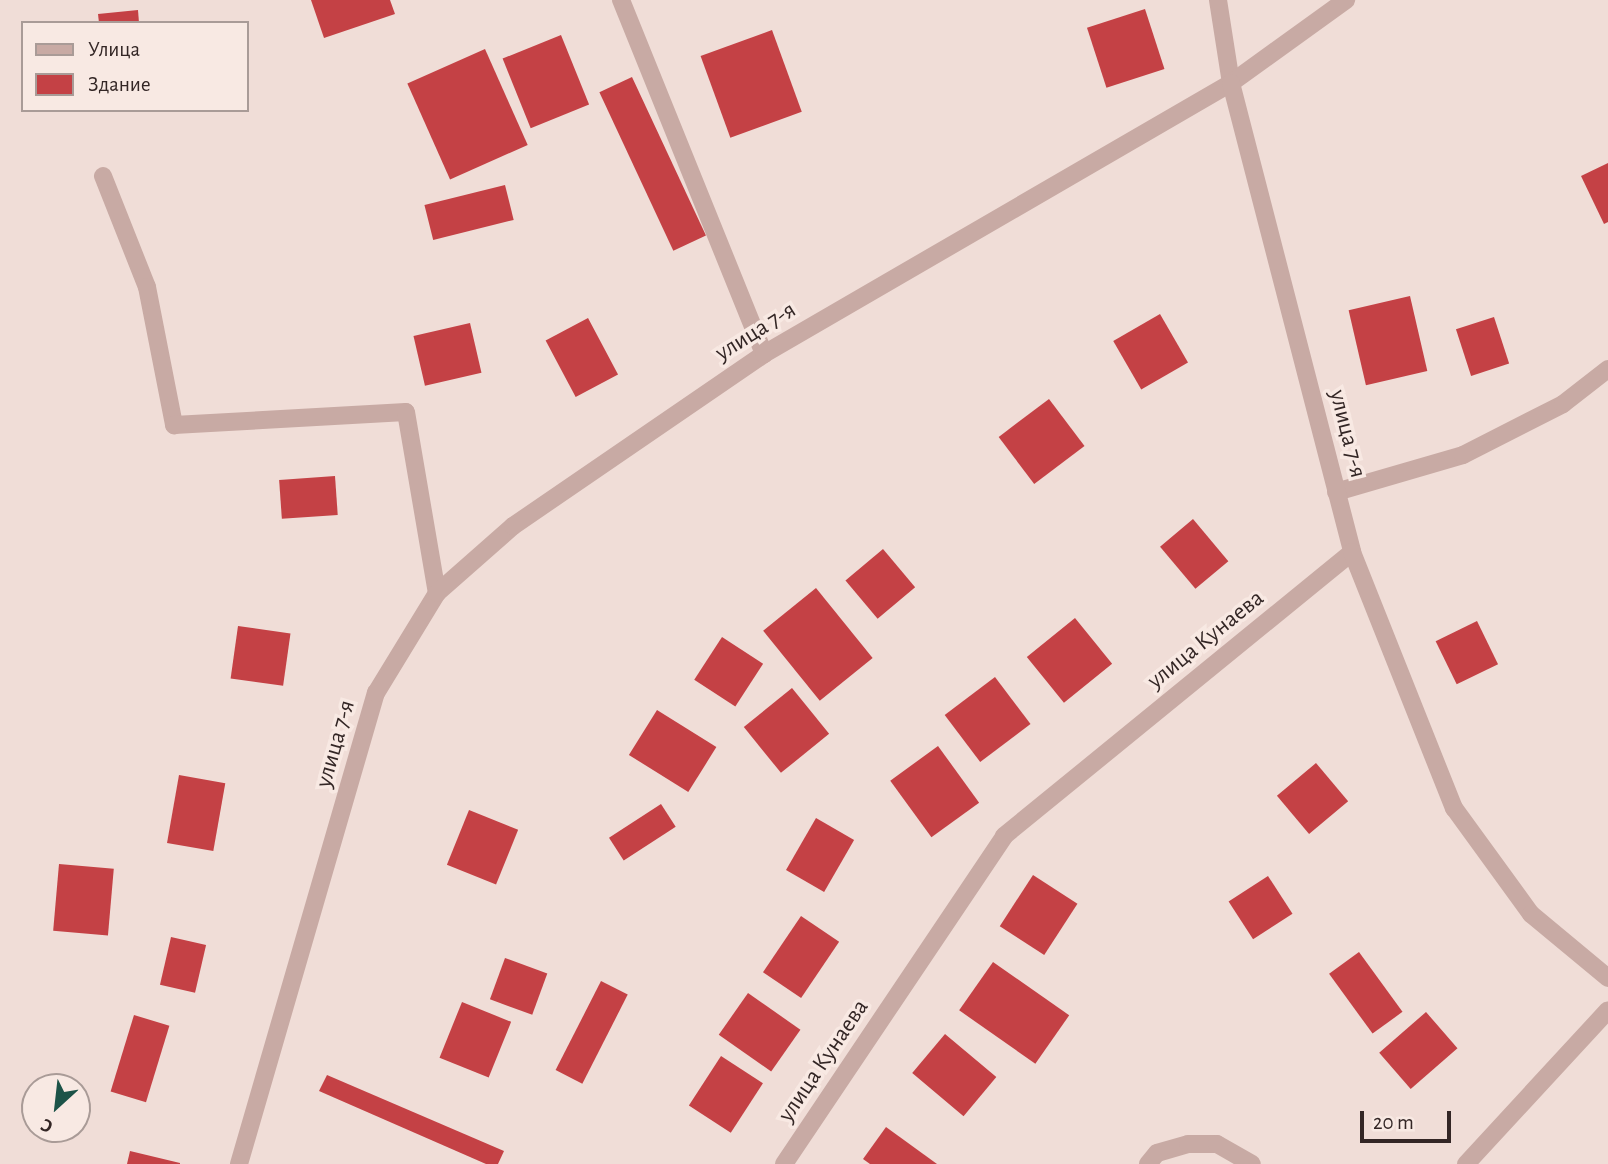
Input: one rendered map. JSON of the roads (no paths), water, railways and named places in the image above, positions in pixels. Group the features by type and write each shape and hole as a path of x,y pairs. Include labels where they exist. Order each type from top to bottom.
{"street":[{"path":"621,0 764,354"},
{"path":"1222,2 1231,83 1346,0"},
{"name":"улица 7-я","path":"239,1164 376,693 436,593 513,526 764,354 1231,83 1352,552"},
{"path":"103,176 147,287 174,425 406,412 436,593"},
{"path":"1336,492 1463,455 1563,404 1608,369"},
{"path":"1352,552 1454,808 1531,915 1608,978"},
{"name":"улица Кунаева","path":"784,1164 1004,836 1352,552"},
{"path":"1466,1164 1608,1010"},
{"path":"1148,1164 1157,1153 1188,1144 1217,1144 1252,1164"}]}
